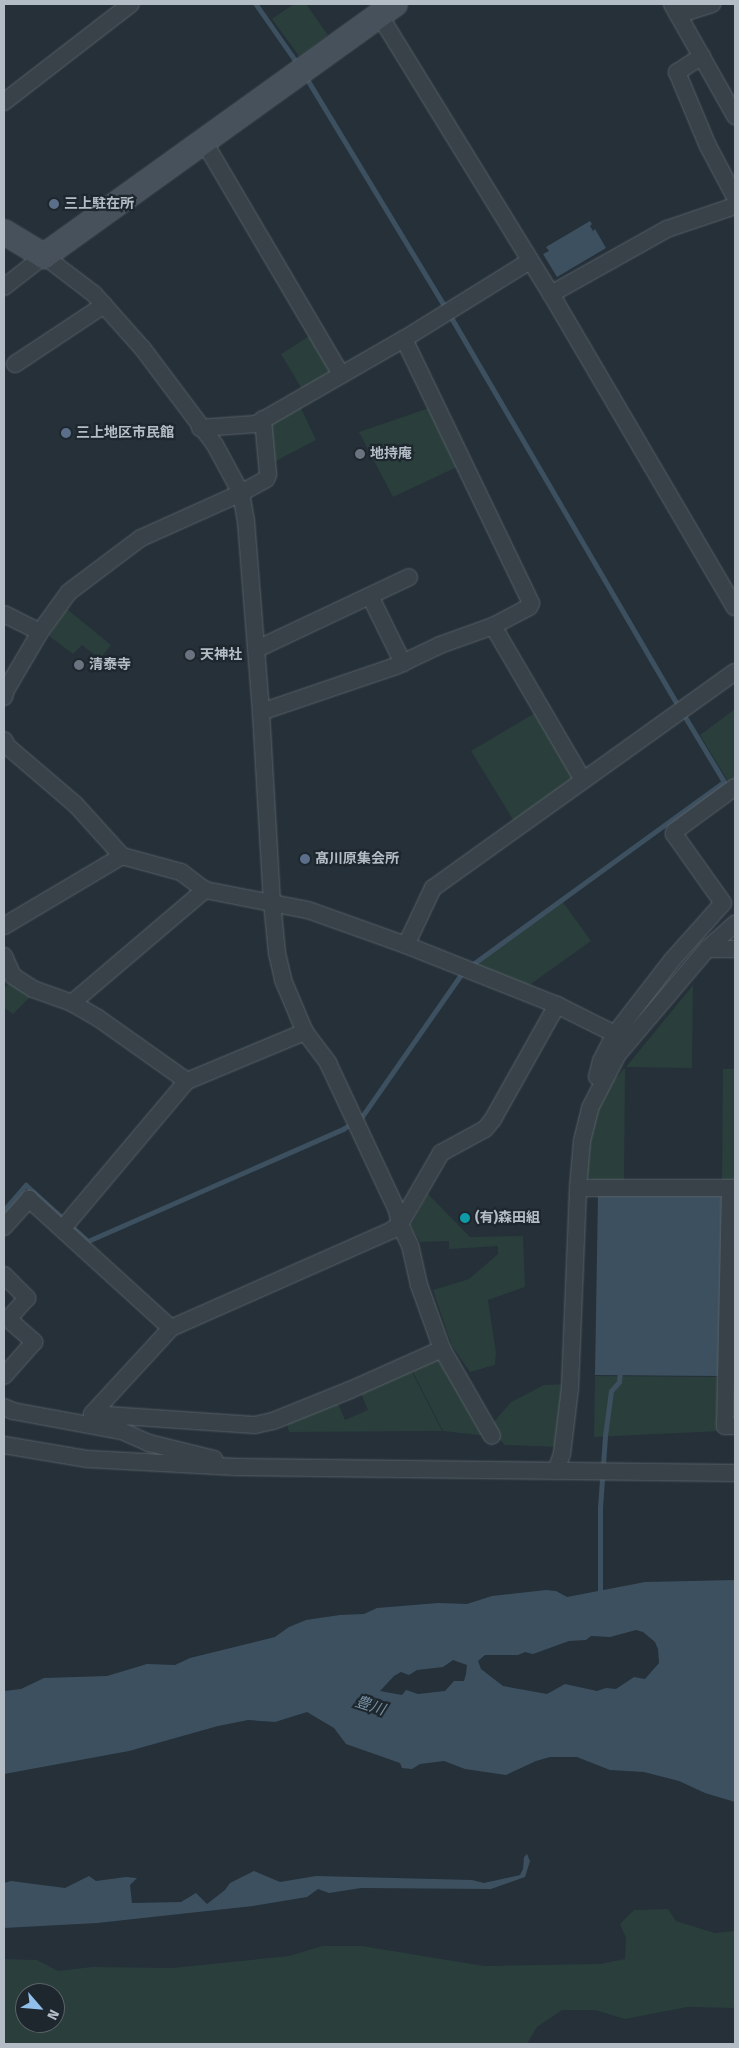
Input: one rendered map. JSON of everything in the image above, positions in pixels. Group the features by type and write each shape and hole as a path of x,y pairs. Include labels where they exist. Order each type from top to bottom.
{"street":[{"path":"4,102 131,4"},
{"path":"712,4 675,9 702,56 731,99 735,116"},
{"path":"4,287 203,140 388,10 530,261 735,607"},
{"path":"702,56 677,72 708,146 735,197"},
{"path":"203,140 341,374"},
{"path":"551,294 667,229 735,206"},
{"path":"4,232 44,256 94,294 104,305 143,349 200,428 215,445 241,493 246,521 262,712 272,902 277,953 283,980 305,1032 328,1063 397,1210 400,1224 410,1245 419,1285 442,1349 492,1436"},
{"path":"200,428 256,424 404,339 530,261"},
{"path":"15,364 104,305"},
{"path":"262,712 403,662 440,645 493,626 529,607 530,602 404,339"},
{"path":"4,692 40,632 69,592 141,538 241,493 266,479 268,474 263,420"},
{"path":"257,649 409,577"},
{"path":"370,596 403,662"},
{"path":"4,614 40,632"},
{"path":"493,626 583,780"},
{"path":"406,945 433,888 735,672"},
{"path":"5,746 75,804 122,856 181,872 205,890 308,910 406,945 557,1005 615,1034"},
{"path":"556,1471 562,1454 570,1388 578,1188 582,1141 601,1060 615,1034 672,960 723,903 674,834 675,831 735,787"},
{"path":"4,926 122,856"},
{"path":"72,1004 205,890"},
{"path":"590,1108 618,1054 706,949 735,924"},
{"path":"706,949 735,949"},
{"path":"4,956 8,979 72,1004 98,1018 187,1082"},
{"path":"442,1349 350,1390 273,1421 256,1425 92,1414 171,1328 392,1230 400,1224 441,1152 485,1129 493,1118 557,1005"},
{"path":"63,1228 187,1082 305,1032"},
{"path":"578,1188 732,1188 726,1426 735,1426"},
{"path":"4,1227 29,1199 171,1328"},
{"path":"4,1275 27,1298 8,1319 34,1342 4,1376"},
{"path":"4,1407 13,1411 122,1431 149,1443 219,1460 236,1467"},
{"path":"4,1445 88,1459 236,1467 735,1473"}],"green space":[{"path":"294,4 306,4 328,35 299,56 272,19"},
{"path":"311,335 331,369 329,376 303,391 281,354"},
{"path":"300,406 316,440 270,464 267,425"},
{"path":"429,408 457,467 393,497 359,432"},
{"path":"67,609 111,645 100,659 82,645 73,654 49,636"},
{"path":"735,709 735,779 729,783 700,735"},
{"path":"535,713 575,781 515,823 471,751"},
{"path":"563,902 591,941 528,986 476,965"},
{"path":"13,981 33,994 13,1014 4,1008 4,988"},
{"path":"693,985 692,1068 626,1067"},
{"path":"625,1068 624,1182 595,1182 585,1175 588,1140 597,1110 614,1080"},
{"path":"723,1069 735,1069 735,1183 722,1183"},
{"path":"428,1194 470,1237 523,1236 525,1287 488,1300 496,1353 495,1365 470,1372 452,1346 433,1290 469,1279 498,1254 498,1246 449,1249 449,1241 420,1242 411,1225"},
{"path":"440,1355 487,1436 443,1431 411,1368"},
{"path":"410,1368 442,1431 289,1432 286,1421 337,1401 345,1420 368,1410 360,1391"},
{"path":"595,1376 722,1377 721,1431 594,1437"},
{"path":"566,1384 559,1447 505,1445 497,1437 492,1424 511,1402 544,1385"},
{"path":"668,1909 676,1921 715,1933 735,1931 735,2008 687,2007 625,2019 595,2010 562,2010 537,2027 527,2044 4,2044 4,1959 37,1960 58,1971 92,1967 172,1968 289,1956 322,1946 362,1946 484,1966 600,1964 625,1959 626,1938 620,1924 634,1910"}],"water":[{"path":"590,221 592,224 590,226 593,231 595,229 606,248 557,277 543,254 549,251 546,247"},
{"path":"598,1194 724,1195 721,1376 595,1375"},
{"name":"豊川","path":"735,1580 735,1802 705,1793 679,1781 644,1772 610,1770 577,1757 550,1757 536,1761 506,1775 465,1769 444,1761 420,1764 412,1769 402,1768 400,1763 346,1744 334,1728 307,1712 275,1722 248,1720 218,1726 129,1751 4,1774 4,1691 21,1689 44,1678 107,1676 147,1664 175,1665 190,1658 275,1637 289,1627 306,1620 364,1614 377,1608 438,1603 467,1604 492,1596 546,1590 556,1591 567,1597 645,1582","holes":["636,1630 643,1632 655,1642 658,1649 659,1663 645,1679 634,1677 616,1689 606,1688 597,1691 565,1684 547,1694 503,1686 481,1669 478,1661 485,1655 518,1655 525,1652 533,1654 569,1641 586,1640 591,1636 610,1637","453,1660 467,1665 466,1674 464,1681 454,1681 445,1691 418,1694 406,1690 402,1695 380,1691 394,1676 401,1672 409,1675 417,1670 443,1667"]},
{"path":"527,1854 530,1861 525,1877 491,1889 361,1888 329,1893 318,1889 307,1897 253,1906 97,1923 4,1928 4,1883 11,1881 65,1888 89,1876 96,1881 126,1877 137,1878 130,1885 132,1903 181,1902 196,1893 207,1904 225,1890 230,1883 254,1871 280,1882 316,1876 472,1880 484,1883 520,1875 523,1869 524,1857"}],"waterway":[{"path":"256,4 298,64"},
{"path":"306,77 443,303 679,707"},
{"path":"469,967 724,782 683,714"},
{"path":"4,1210 26,1185 88,1241 343,1129 361,1118 463,972"},
{"path":"600,1596 600,1508 605,1436 611,1391 619,1382 620,1370"}],"place":[{"name":"三上駐在所","path":"54,204"},
{"name":"三上地区市民館","path":"66,433"},
{"name":"地持庵","path":"360,454"},
{"name":"天神社","path":"190,655"},
{"name":"清泰寺","path":"79,665"},
{"name":"髙川原集会所","path":"305,859"},
{"name":"(有)森田組","path":"465,1218"}]}
